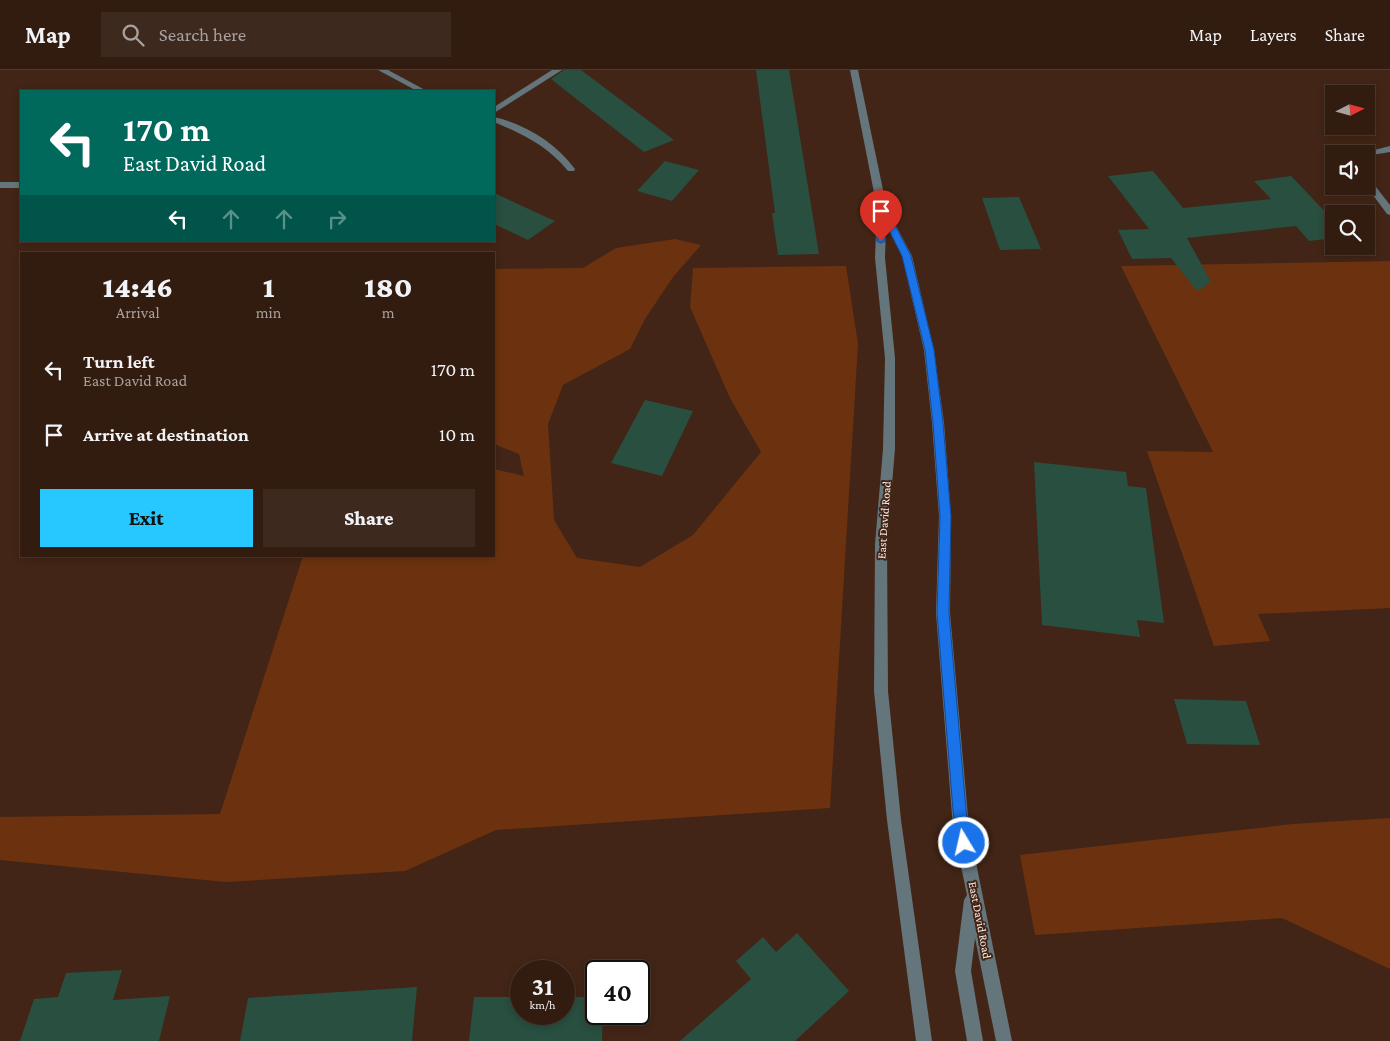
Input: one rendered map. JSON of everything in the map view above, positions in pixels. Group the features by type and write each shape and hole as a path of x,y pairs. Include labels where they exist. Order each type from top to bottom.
{"street":[{"path":"382,70 421,90"},
{"path":"495,109 558,70"},
{"name":"East David Road","path":"854,70 882,208 880,258 890,367 889,449 881,544 881,691 894,820 924,1041"},
{"path":"495,119 529,133 549,145 565,160 571,169"},
{"path":"1375,152 1390,149"},
{"path":"0,185 20,185"},
{"path":"1375,191 1390,212"},
{"name":"East David Road","path":"882,208 907,256 929,350 938,423 945,516 943,613 961,828 1004,1041"},
{"path":"974,889 963,971 975,1041"}],"shaded area":[{"path":"675,239 701,245 673,277 645,319 630,349 563,385 548,424 554,520 577,558 640,567 693,535 761,452 730,398 690,307 693,268 846,266 858,344 830,808 496,830 405,871 226,882 0,860 0,817 220,814 303,557 495,557 495,469 524,476 519,454 495,444 495,269 583,268 616,248"},
{"path":"1390,261 1390,608 1258,614 1270,641 1214,646 1147,451 1213,452 1121,266"},
{"path":"1390,818 1390,969 1282,918 1035,935 1020,855 1293,824"}],"building":[{"path":"564,70 581,70 674,140 644,152 551,79"},
{"path":"756,70 789,70 819,254 778,255 772,213 775,213"},
{"path":"665,161 699,170 672,201 637,191"},
{"path":"1153,171 1183,208 1271,199 1254,181 1291,176 1325,212 1325,239 1309,241 1296,226 1187,238 1211,282 1197,291 1171,258 1132,259 1118,230 1149,229 1108,176"},
{"path":"495,193 555,221 528,240 495,224"},
{"path":"1019,197 1041,249 1000,250 982,198"},
{"path":"645,400 693,411 662,476 611,463"},
{"path":"1034,462 1126,472 1128,486 1146,488 1164,623 1137,620 1140,637 1042,625"},
{"path":"1174,699 1246,701 1260,745 1187,744"},
{"path":"797,933 849,991 795,1041 680,1041 751,979 736,961 763,937 776,952"},
{"path":"122,970 113,1000 170,996 159,1041 20,1041 34,999 58,997 66,973"},
{"path":"417,987 412,1041 240,1041 248,998"},
{"path":"474,997 510,997 510,1025 575,1025 575,997 585,997 585,1025 603,1025 602,1041 469,1041"}],"route":[{"path":"881,241 882,208 907,256 929,350 938,423 945,516 943,613 961,828 964,843"}]}
